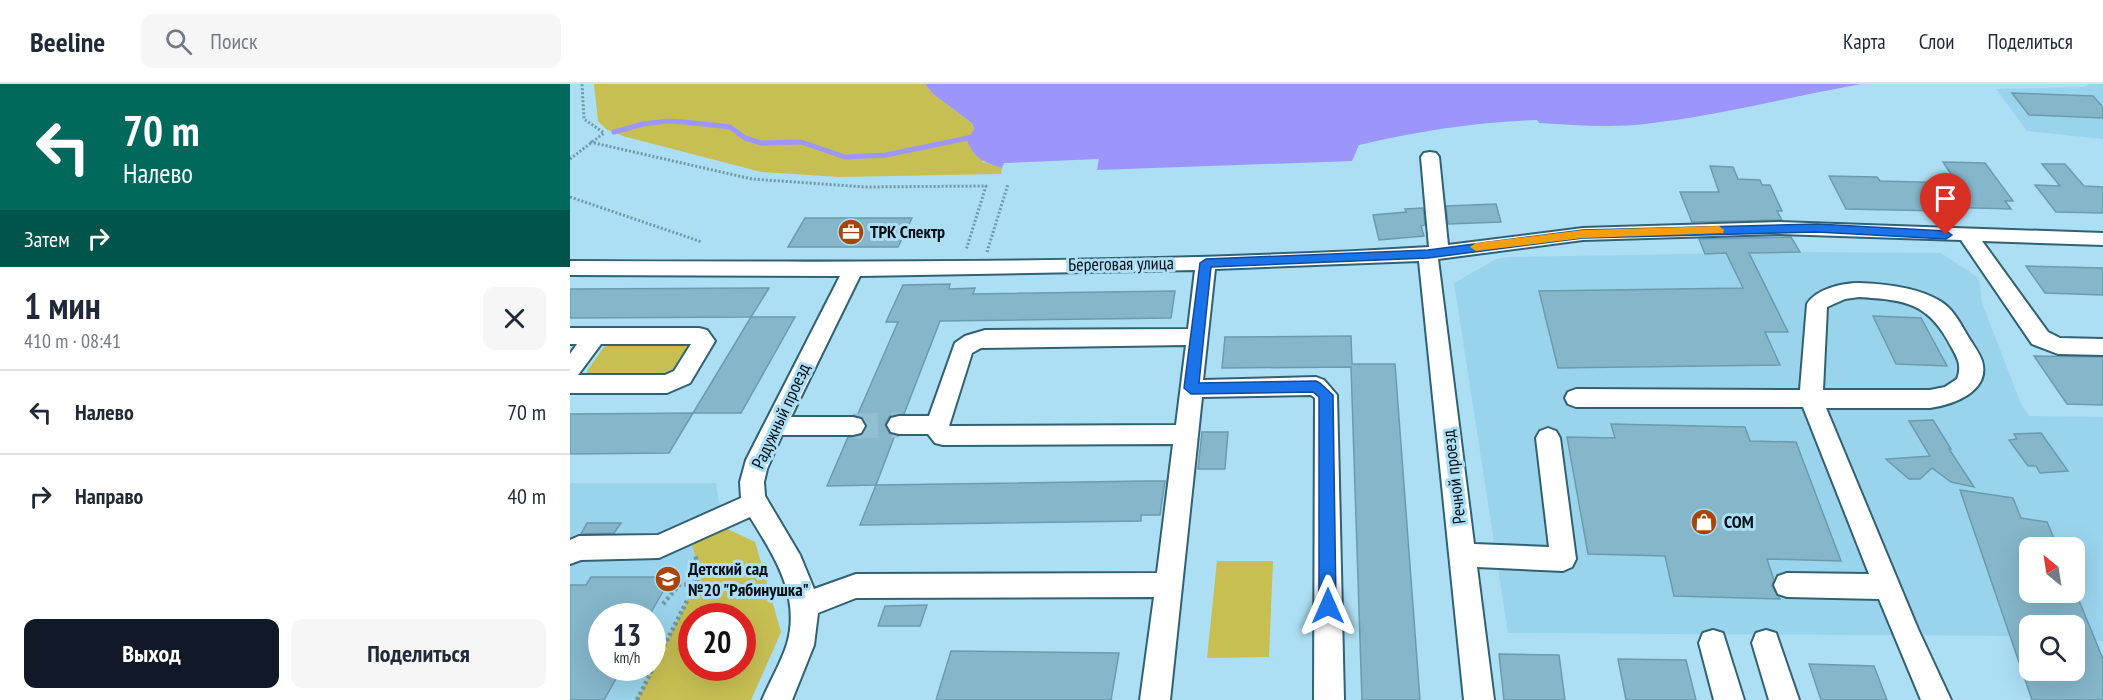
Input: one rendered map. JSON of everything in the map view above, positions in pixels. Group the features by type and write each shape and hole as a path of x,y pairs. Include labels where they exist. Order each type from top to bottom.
{"street":[{"name":"Речной проезд","path":"1430,157 1434,253 1479,700"},
{"name":"Береговая улица","path":"570,268 853,269 1206,263 1434,253 1553,236 1817,228 1968,236 2103,239"},
{"path":"1968,236 2040,338 2058,346 2103,347"},
{"path":"1155,700 1206,263"},
{"name":"Радужный проезд","path":"777,700 804,629 804,605 790,560 756,503 752,479 774,426 853,269"},
{"path":"1576,398 1811,398 1943,398 1966,386 1972,371 1971,362 1944,317 1928,302 1851,290 1825,298 1817,303 1811,398 1887,587 1936,700"},
{"path":"570,336 699,336 704,341 682,377 667,384 570,384"},
{"path":"570,370 596,336"},
{"path":"1186,434 943,436 938,431 937,425 963,349 973,342 985,338 1197,337"},
{"path":"1191,388 1316,386 1326,395 1329,700"},
{"path":"899,425 937,425"},
{"path":"774,426 853,426"},
{"path":"1463,555 1563,559 1548,438"},
{"path":"570,552 579,548 659,546 756,503"},
{"path":"804,605 856,586 1169,585"},
{"path":"1787,585 1887,587"},
{"path":"1713,643 1730,700"},
{"path":"1766,643 1784,700"}],"path":[{"path":"570,159 604,133 584,119 582,84"},
{"path":"590,142 752,178 865,187 986,186 961,267"},
{"path":"983,267 1008,184"},
{"path":"570,196 702,242"},
{"path":"637,700 700,575 689,533"},
{"path":"664,603 679,585 695,584"}],"shaded area":[{"path":"594,84 925,84 933,94 972,123 983,162 1002,168 1001,174 839,177 761,172 623,136 606,129 598,121"},
{"path":"925,84 1861,84 1672,121 1645,124 1592,126 1539,123 1537,120 1447,128 1359,145 1352,161 1097,170 1099,159 1004,163 1002,168 985,162 976,155 967,140 974,129 972,123 933,94"},
{"path":"2090,84 2103,84 2103,139 2027,131 1996,89 2083,87"},
{"path":"1800,252 1941,253 1979,278 1982,303 2021,404 2029,416 2103,417 2103,641 2096,641 2103,659 2103,700 2032,700 2025,681 2085,681 2085,615 2019,615 2019,662 2010,636 1508,633 1454,283 1496,259"},
{"path":"689,341 692,346 676,370 666,376 589,377 587,371 604,347 615,342"},
{"name":"Детский сад №20 \"Рябинушка\"","path":"570,483 716,483 723,527 755,542 781,632 751,700 570,700"},
{"path":"723,527 755,542 781,632 751,700 637,700 647,681 666,681 666,642 678,619 678,681 756,681 756,603 686,603 700,575 691,540"},
{"path":"1217,561 1273,561 1269,657 1207,658"}],"building":[{"path":"2012,93 2093,96 2103,107 2103,118 2029,115"},
{"path":"1943,162 1985,163 2013,201 2005,201 2011,209 1939,207 1941,211 1846,209 1829,176 1877,177 1880,181 1957,183"},
{"path":"2042,164 2065,164 2084,186 2103,187 2103,213 2056,212 2035,185 2060,186"},
{"path":"1710,166 1733,167 1738,179 1760,180 1762,185 1770,185 1782,211 1777,211 1782,220 1692,222 1680,192 1719,192"},
{"path":"1496,204 1501,222 1448,224 1446,206"},
{"path":"1423,208 1425,225 1421,226 1424,236 1379,240 1373,215"},
{"name":"ТРК Спектр","path":"805,218 912,218 898,247 788,247"},
{"path":"1791,237 1800,252 1749,253 1788,332 1765,332 1780,365 1558,368 1539,291 1743,288 1726,253 1705,254 1699,239"},
{"path":"2026,266 2103,268 2103,295 2045,293"},
{"path":"950,284 949,289 975,288 973,294 1175,291 1171,318 940,321 904,414 890,416 885,424 889,433 895,435 876,485 827,486 848,437 862,435 867,427 863,418 857,416 898,322 886,322 903,285"},
{"path":"769,288 751,317 570,318 570,289"},
{"path":"1873,316 1921,318 1947,366 1896,364"},
{"path":"751,317 795,317 741,413 693,413"},
{"path":"1351,336 1352,364 1395,364 1420,700 1362,700 1351,367 1222,368 1225,337"},
{"path":"2034,356 2103,357 2103,405 2067,404"},
{"path":"693,413 669,453 570,454 570,414"},
{"path":"1933,420 1974,487 1951,482 1932,468 1920,479 1909,479 1886,459 1930,456 1909,421"},
{"name":"СОМ","path":"1611,424 1745,427 1750,441 1796,442 1841,561 1767,559 1774,580 1772,586 1780,599 1674,596 1665,556 1588,554 1567,437 1615,438"},
{"path":"1202,432 1228,432 1225,469 1198,469"},
{"path":"2041,433 2068,471 2040,473 2036,466 2028,466 2009,440 2017,439 2014,434"},
{"path":"1165,481 1160,515 1141,515 1141,521 860,525 876,485"},
{"path":"1960,490 2013,498 2021,518 2047,522 2053,537 2019,537 2019,603 2080,603 2085,615 2019,615 2019,662"},
{"path":"587,523 621,523 614,533 581,534"},
{"path":"591,577 671,577 656,603 588,603 588,681 615,681 604,700 570,700 570,585 586,585"},
{"path":"927,605 920,626 878,626 885,606"},
{"path":"2085,615 2103,659 2103,700 2032,700 2025,681 2085,681"},
{"path":"951,651 1119,653 1111,700 936,700"},
{"path":"1499,654 1559,655 1565,700 1504,700"},
{"path":"1618,659 1686,660 1696,700 1626,700"},
{"path":"1809,664 1874,666 1887,700 1821,700"}],"waterway":[{"path":"614,132 643,124 668,121 685,122 730,127 745,138 761,143 801,142 845,157 886,155 973,137"}],"tunnel":[{"path":"853,426 899,425"}],"slow traffic":[{"path":"1476,247 1553,236 1719,230"}],"place":[{"name":"ТРК Спектр","path":"851,232"},
{"name":"СОМ","path":"1704,522"},
{"name":"Детский сад №20 \"Рябинушка\"","path":"668,579"}],"route":[{"path":"1328,606 1326,395 1316,386 1191,388 1206,263 1428,254 1553,236 1583,234 1817,228 1946,235"}]}
